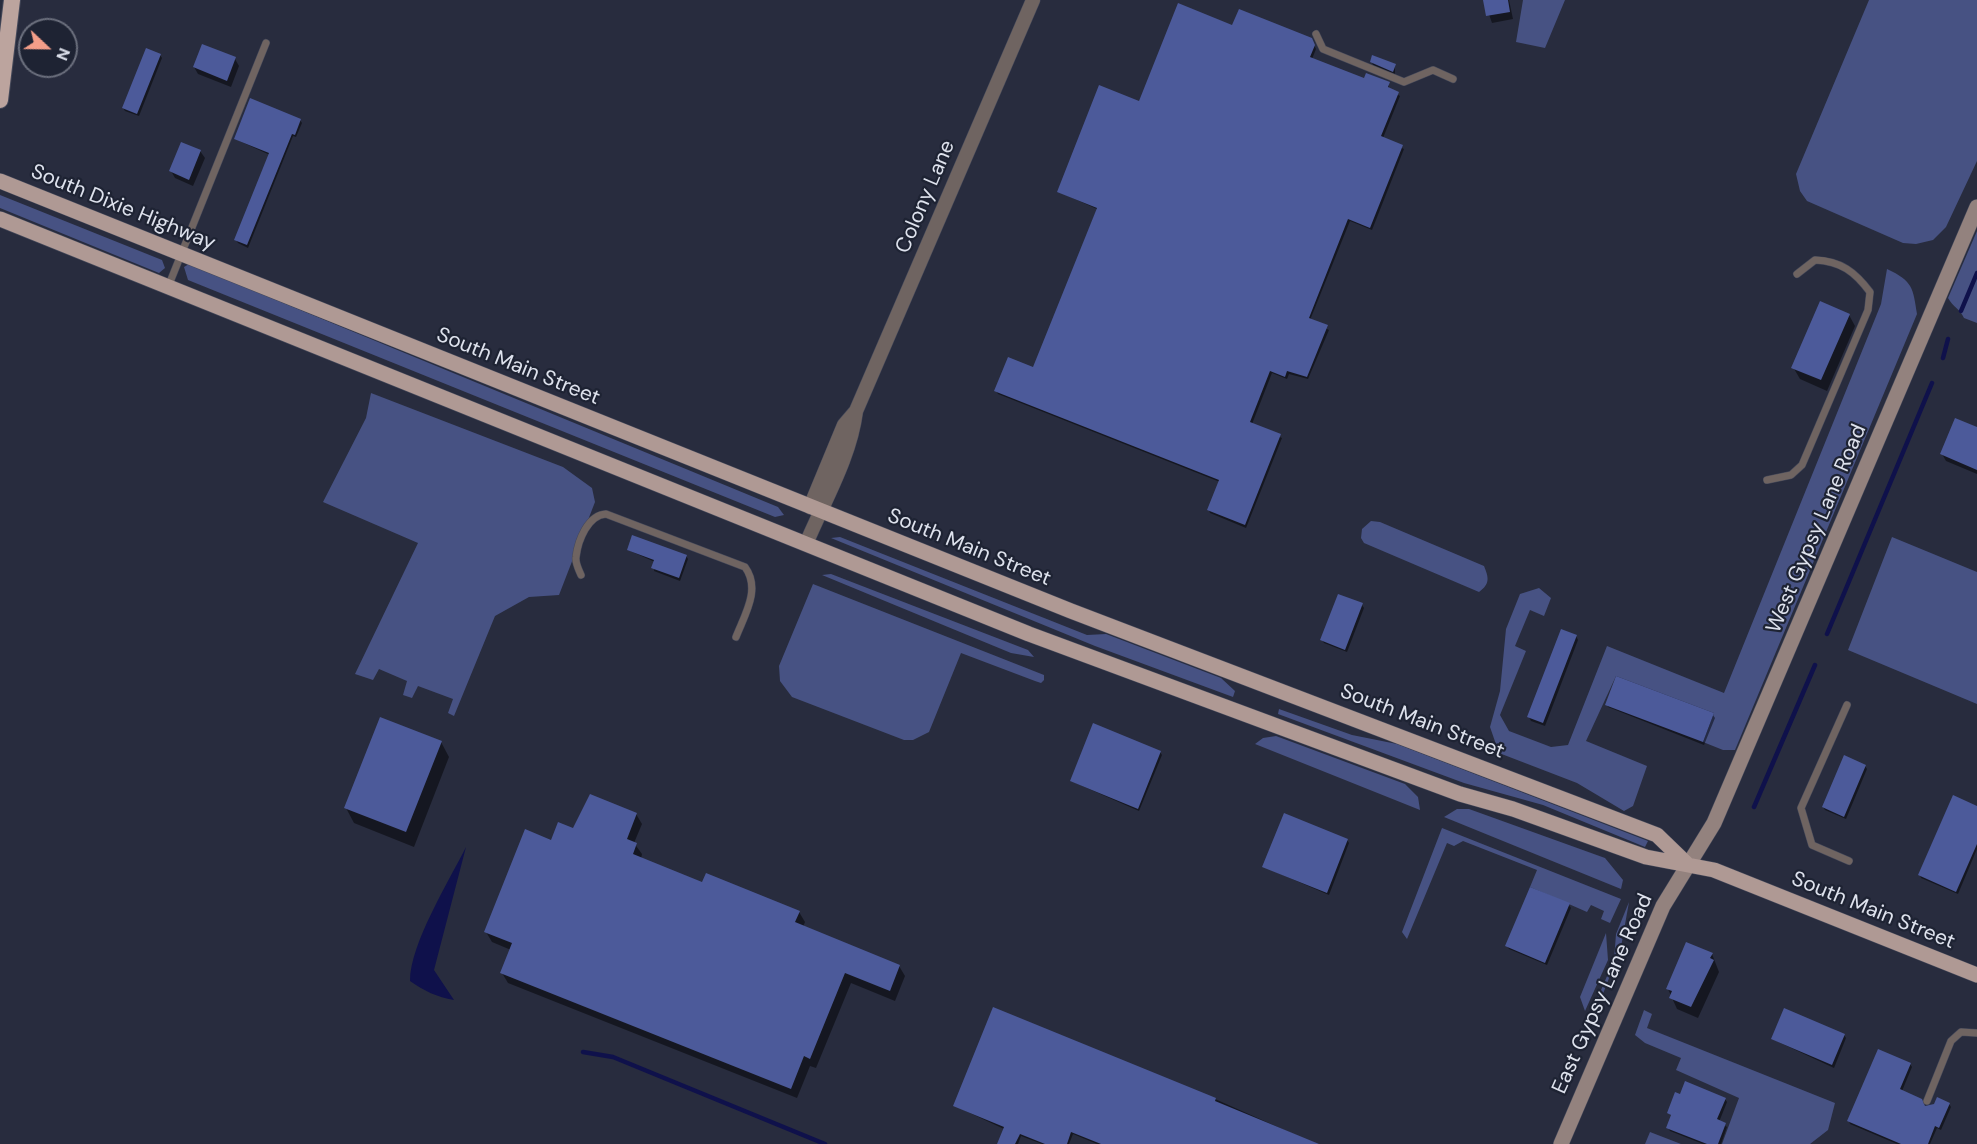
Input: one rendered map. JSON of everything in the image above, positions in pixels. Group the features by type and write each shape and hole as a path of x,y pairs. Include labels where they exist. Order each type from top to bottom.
{"highway":[{"path":"0,100 12,0"}],"main road":[{"name":"South Dixie Highway","path":"0,181 231,274"},
{"name":"West Gypsy Lane Road","path":"1687,864 1714,823 1977,207"},
{"path":"0,219 168,287"},
{"name":"South Main Street","path":"231,274 1071,611 1657,835 1687,864"},
{"name":"South Main Street","path":"168,287 1029,634 1460,794 1513,809 1646,857 1713,870 1977,975"},
{"name":"East Gypsy Lane Road","path":"1561,1144 1654,926 1687,864"}],"street":[{"name":"Colony Lane","path":"806,544 815,509 854,430 856,411 1034,0"}],"lane":[{"path":"1316,34 1323,49 1404,82 1433,70 1454,79"},
{"path":"168,287 266,43"},
{"path":"1767,480 1791,476 1802,465 1868,310 1870,292 1855,272 1827,261 1815,260 1797,274"},
{"path":"581,575 575,559 583,535 590,520 598,514 606,513 745,567 751,576 754,590 736,637"},
{"path":"1847,705 1801,808 1812,845 1849,861"},
{"path":"1928,1101 1951,1041 1961,1032 1977,1034"}],"shaded area":[{"path":"1523,0 1565,0 1545,48 1516,42"},
{"path":"1869,0 1977,0 1977,161 1946,227 1933,240 1916,244 1903,243 1807,201 1800,191 1796,174"},
{"path":"0,195 162,260 165,268 159,273 0,208"},
{"path":"1977,231 1977,323 1964,318 1948,298"},
{"path":"189,264 778,507 784,515 775,517 188,280 184,267"},
{"path":"1887,269 1902,277 1910,286 1917,314 1735,750 1723,750 1703,742 1714,713 1616,676 1586,741 1647,766 1633,806 1624,811 1577,783 1499,753 1490,727 1500,691 1506,629 1520,594 1539,588 1551,598 1544,616 1530,610 1515,646 1526,651 1500,715 1509,731 1551,747 1568,745 1607,646 1724,693 1881,304"},
{"path":"371,393 563,467 592,488 595,502 559,595 529,597 495,616 454,716 448,713 453,699 418,686 412,698 403,695 407,681 379,669 373,680 355,674 418,543 323,502 366,418"},
{"path":"1371,521 1380,522 1484,566 1488,577 1487,583 1479,592 1364,543 1361,538 1362,529"},
{"path":"840,537 1087,635 1106,634 1221,678 1235,691 1233,697 1095,646 831,538"},
{"path":"1892,537 1977,572 1977,704 1848,650"},
{"path":"831,574 1028,650 1034,657 1011,653 822,575"},
{"path":"813,584 1044,675 1044,680 1041,683 961,653 929,732 913,740 904,740 792,697 780,681 779,666"},
{"path":"1279,709 1352,735 1397,744 1648,841 1645,847 1543,805 1464,783 1278,714"},
{"path":"1276,736 1405,784 1418,797 1420,810 1255,744 1263,738"},
{"path":"1457,809 1469,809 1605,858 1623,880 1621,889 1444,817"},
{"path":"1442,828 1621,899 1610,923 1601,919 1604,911 1591,905 1587,912 1530,887 1537,870 1463,841 1454,846 1447,843 1407,939 1402,932"},
{"path":"466,847 434,970 454,1000 431,993 410,981 416,949 423,931"},
{"path":"1629,902 1621,947 1596,1012 1592,1011 1614,960 1616,934"},
{"path":"1606,933 1608,960 1585,1011 1580,997"},
{"path":"1644,1010 1652,1014 1647,1028 1835,1103 1828,1130 1810,1144 1722,1144 1739,1098 1676,1070 1681,1058 1645,1043 1635,1035"},
{"path":"1650,1132 1681,1144 1645,1144"}],"building":[{"path":"1483,0 1508,0 1510,12 1486,16"},
{"path":"1178,3 1232,25 1239,9 1312,38 1315,45 1310,57 1364,78 1366,73 1390,82 1388,87 1399,92 1381,136 1403,145 1370,228 1348,219 1309,318 1328,325 1307,377 1287,371 1285,377 1270,371 1250,422 1281,434 1245,525 1207,510 1219,480 994,391 1008,357 1033,367 1097,208 1057,192 1099,85 1139,101"},
{"path":"202,44 236,57 227,81 193,67"},
{"path":"146,48 161,54 137,114 122,108"},
{"path":"1372,55 1396,64 1393,72 1370,62"},
{"path":"250,98 301,119 295,135 292,134 247,245 234,240 269,153 234,139"},
{"path":"181,142 201,150 189,180 169,171"},
{"path":"1820,301 1850,314 1821,380 1791,368"},
{"path":"1955,418 1977,427 1977,470 1940,454"},
{"path":"632,535 687,555 679,578 651,568 654,560 627,550"},
{"path":"1338,594 1363,603 1345,650 1320,640"},
{"path":"1561,629 1577,635 1543,723 1527,717"},
{"path":"1616,676 1714,713 1703,742 1605,705"},
{"path":"380,717 442,741 406,832 344,808"},
{"path":"1093,723 1161,751 1138,809 1070,781"},
{"path":"1844,755 1866,765 1844,817 1822,807"},
{"path":"590,794 637,813 627,839 637,843 633,854 702,882 706,873 800,911 795,922 900,965 890,991 845,973 810,1059 804,1056 791,1089 500,973 512,943 484,932 525,829 551,840 558,822 573,828"},
{"path":"1953,795 1977,806 1977,844 1956,892 1918,875"},
{"path":"1284,813 1348,839 1327,893 1262,867"},
{"path":"1530,887 1570,903 1545,963 1505,946"},
{"path":"1686,942 1713,953 1710,958 1714,960 1691,1007 1669,998 1672,991 1666,989"},
{"path":"993,1007 1216,1098 1215,1101 1319,1144 1101,1144 1071,1132 1067,1144 1045,1144 1020,1134 1015,1144 997,1144 1004,1127 953,1106"},
{"path":"1784,1008 1845,1034 1832,1065 1771,1039"},
{"path":"1878,1049 1911,1063 1900,1089 1922,1099 1925,1106 1934,1104 1937,1097 1950,1103 1939,1128 1935,1126 1928,1144 1901,1144 1847,1121"},
{"path":"1685,1081 1726,1098 1717,1119 1726,1123 1718,1144 1707,1144 1666,1128 1671,1115 1667,1113 1675,1092 1680,1094"}],"waterway":[{"path":"1961,311 1977,273"},
{"path":"1943,358 1948,339"},
{"path":"1827,634 1932,383"},
{"path":"1754,807 1815,665"},
{"path":"583,1052 613,1057 825,1144"}]}
